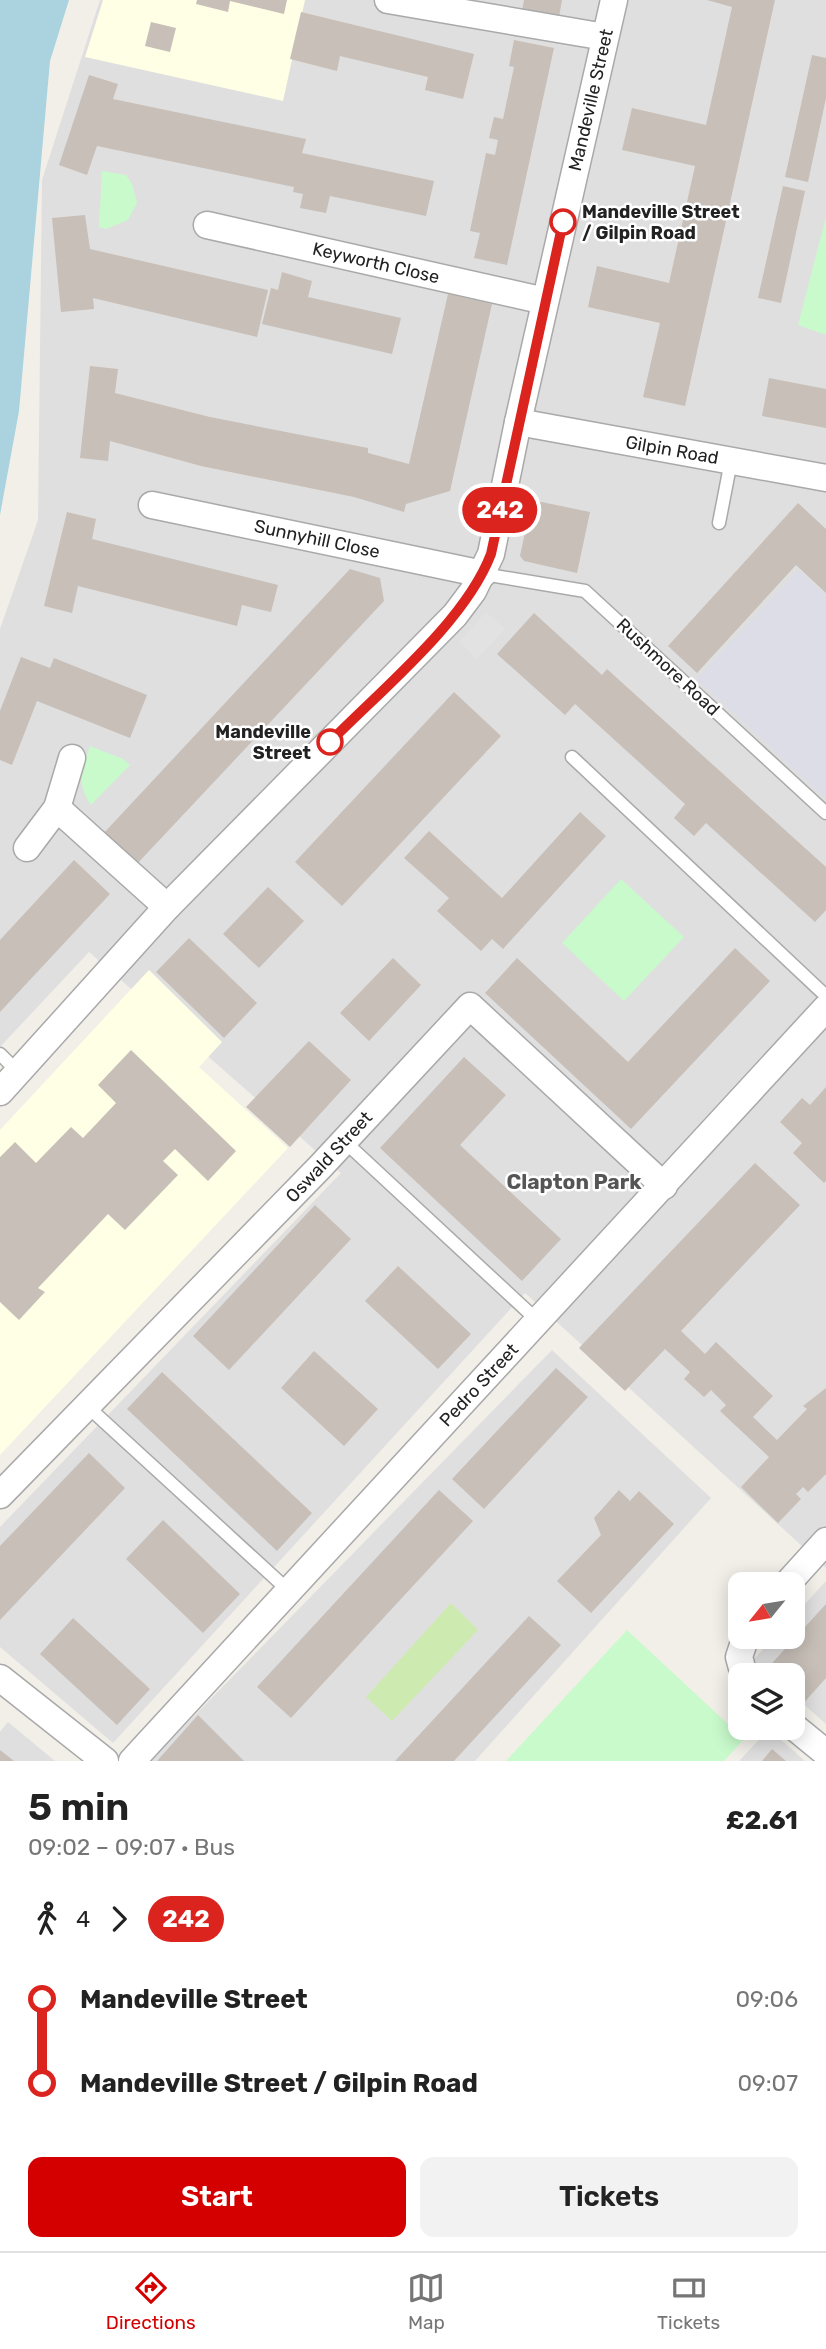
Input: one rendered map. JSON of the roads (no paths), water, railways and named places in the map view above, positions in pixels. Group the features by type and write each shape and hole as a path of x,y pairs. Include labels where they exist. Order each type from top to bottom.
{"street":[{"path":"388,0 605,37"},
{"name":"Mandeville Street","path":"0,1092 9,1063 455,615 483,574 491,554 518,422 614,0"},
{"name":"Keyworth Close","path":"207,225 545,301"},
{"name":"Gilpin Road","path":"518,422 826,478"},
{"name":"Sunnyhill Close","path":"152,505 483,574"},
{"path":"27,848 57,808 72,758"},
{"path":"57,808 167,907"},
{"name":"Oswald Street","path":"0,1495 344,1142 470,1006 664,1186"},
{"name":"Pedro Street","path":"131,1761 826,1008"},
{"path":"798,1572 826,1541"},
{"path":"0,1678 104,1761"},
{"path":"805,1735 825,1751"}],"lane":[{"path":"719,523 731,461"},
{"name":"Rushmore Road","path":"483,574 585,591 826,813"},
{"path":"572,757 826,996"},
{"path":"344,1142 538,1321"},
{"path":"87,1406 289,1591"}],"water":[{"path":"0,0 69,0 50,61 19,411 0,515"}],"place":[{"name":"Mandeville Street / Gilpin Road","path":"563,222"},
{"name":"Mandeville Street","path":"330,742"}],"district":[{"name":"Clapton Park","path":"574,1181"}]}
